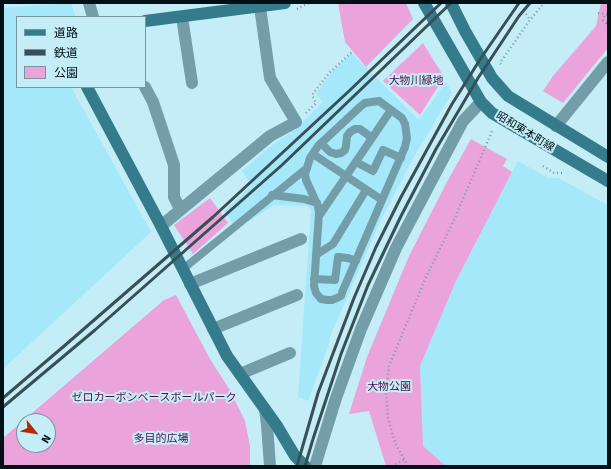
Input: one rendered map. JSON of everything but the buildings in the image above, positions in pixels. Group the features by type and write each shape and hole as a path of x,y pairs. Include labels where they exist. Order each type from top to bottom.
{"street":[{"path":"89,3 93,16"},
{"path":"146,21 285,3"},
{"name":"昭和東本町線","path":"424,3 482,102 492,112 608,181"},
{"name":"昭和東本町線","path":"451,3 492,78 508,96 608,156"},
{"path":"161,226 270,136 296,122 270,78 260,7"},
{"path":"182,17 192,83"},
{"path":"556,126 608,62"},
{"path":"88,88 161,226 227,356 265,409 295,456 305,466"},
{"path":"146,88 153,102 174,165 174,197 180,209"},
{"path":"315,466 336,398 361,329 396,248 463,122 482,102"},
{"path":"190,284 301,239"},
{"path":"213,329 297,295"},
{"path":"240,374 290,353"},
{"path":"265,409 270,466"}],"lane":[{"path":"379,101 402,118 407,131 405,147 356,261 340,296 332,300 322,299 316,293 314,286 319,216 317,203 306,180 305,174 312,154 321,143 365,103 379,101"},
{"path":"319,216 391,110"},
{"path":"321,143 330,152 336,154 345,150 347,136 355,129 360,129 372,138"},
{"path":"356,162 373,170 383,150 400,158"},
{"path":"312,154 382,200"},
{"path":"183,269 307,168"},
{"path":"316,255 333,244 366,190"},
{"path":"272,195 304,198 317,203"},
{"path":"314,279 335,280 338,257 356,261"}],"path":[{"path":"500,63 530,20 544,3"},
{"path":"598,13 608,15"},
{"path":"526,14 530,20"},
{"path":"604,16 603,20 606,23 608,22"},
{"path":"296,122 316,103 312,95 316,90 329,74 353,51"},
{"path":"408,466 396,443 388,418 386,392 389,366 426,277 454,220 494,128"},
{"path":"543,166 554,173 564,173"},
{"path":"392,466 404,460"}],"shaded area":[{"path":"71,3 76,16 16,16 16,88 72,88 151,232 3,369 3,8"},
{"path":"351,53 419,120 446,82 452,93 415,155 380,222 329,339 330,341 308,401 298,397 311,210 307,206 274,205 237,229 224,211 252,185 242,171 271,146 295,130 323,102 316,94 331,73"},
{"path":"518,161 548,178 558,178 608,205 608,466 446,466 423,446 420,366 456,281"}],"green space":[{"path":"338,3 406,3 413,19 366,67 345,42"},
{"path":"601,3 608,3 608,48 563,103 543,91 553,76 596,26"},
{"name":"大物川緑地","path":"423,43 444,77 420,115 383,81"},
{"name":"大物公園","path":"471,139 507,159 503,166 512,172 456,281 420,366 423,446 446,466 386,466 369,411 349,414 367,357 409,256"},
{"path":"210,198 228,223 193,254 174,225"},
{"name":"ゼロカーボンベースボールパーク","path":"176,295 210,359 230,390 245,421 250,446 250,466 3,466 3,438 16,427 16,453 56,453 56,413 32,413 164,300"}],"railway":[{"path":"3,398 213,217 348,92 441,3"},
{"path":"3,407 95,330 282,165 451,3"},
{"path":"297,466 318,393 354,298 376,247 401,197 452,104 481,58 519,3"},
{"path":"305,466 341,354 368,285 401,216 436,149 478,78 519,16 530,3"}],"park label":[{"name":"多目的広場","path":"161,439"}]}
